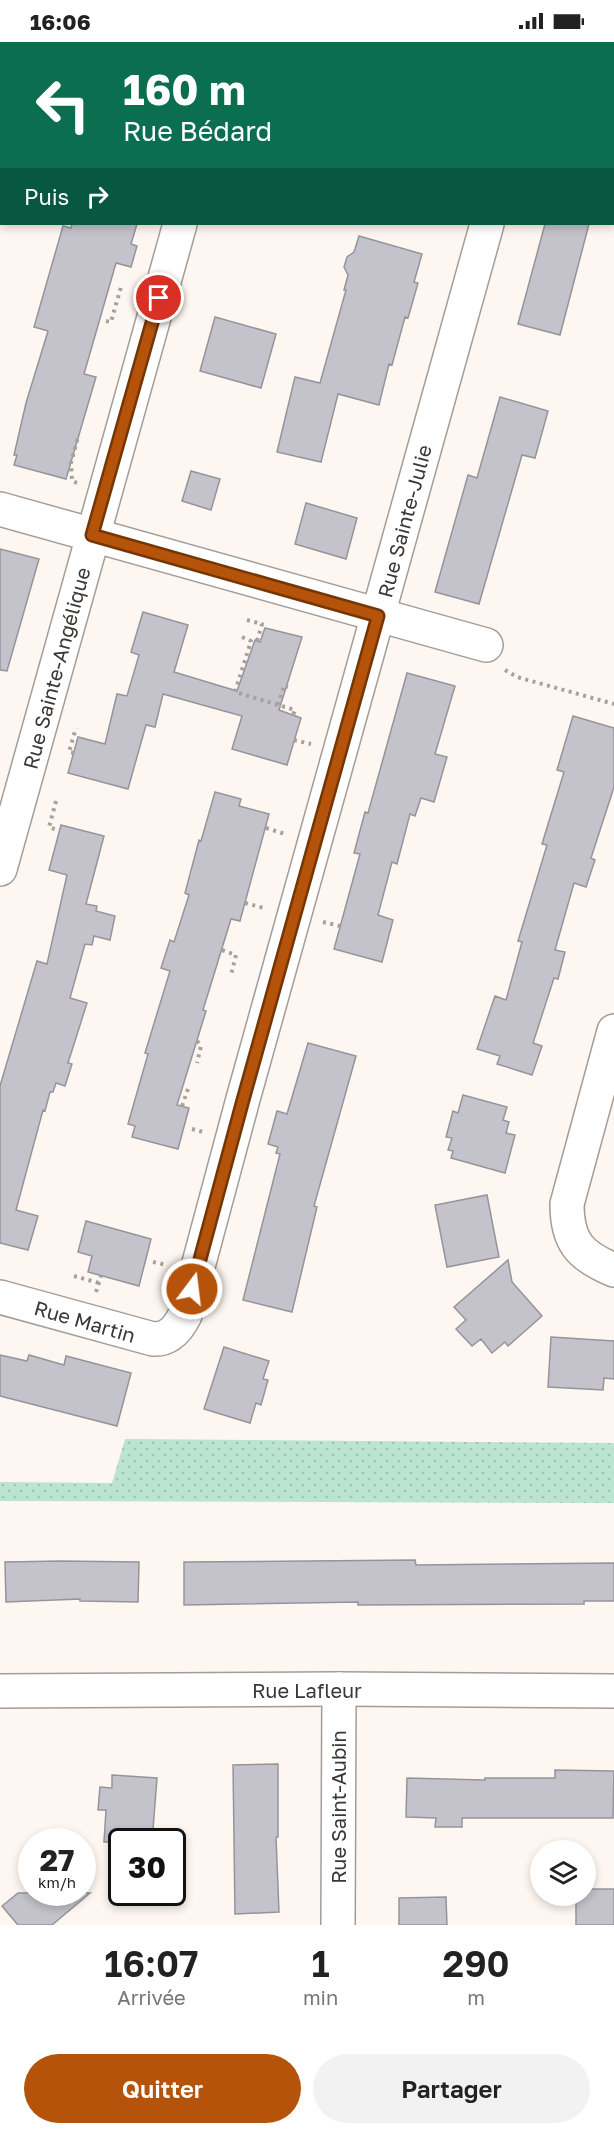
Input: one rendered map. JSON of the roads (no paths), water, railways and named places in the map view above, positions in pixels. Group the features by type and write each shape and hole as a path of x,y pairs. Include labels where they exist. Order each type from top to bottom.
{"street":[{"name":"Rue Sainte-Angélique","path":"0,869 180,225"},
{"name":"Rue Sainte-Julie","path":"169,1335 181,1323 187,1306 487,225"},
{"path":"0,509 378,616 496,657"},
{"path":"614,1031 567,1204 569,1230 573,1240 581,1251 593,1260 614,1270"},
{"name":"Rue Martin","path":"0,1297 142,1337 159,1339 169,1335"},
{"name":"Rue Lafleur","path":"0,1691 339,1689 614,1691"},
{"name":"Rue Saint-Aubin","path":"338,1925 339,1689"}]}
